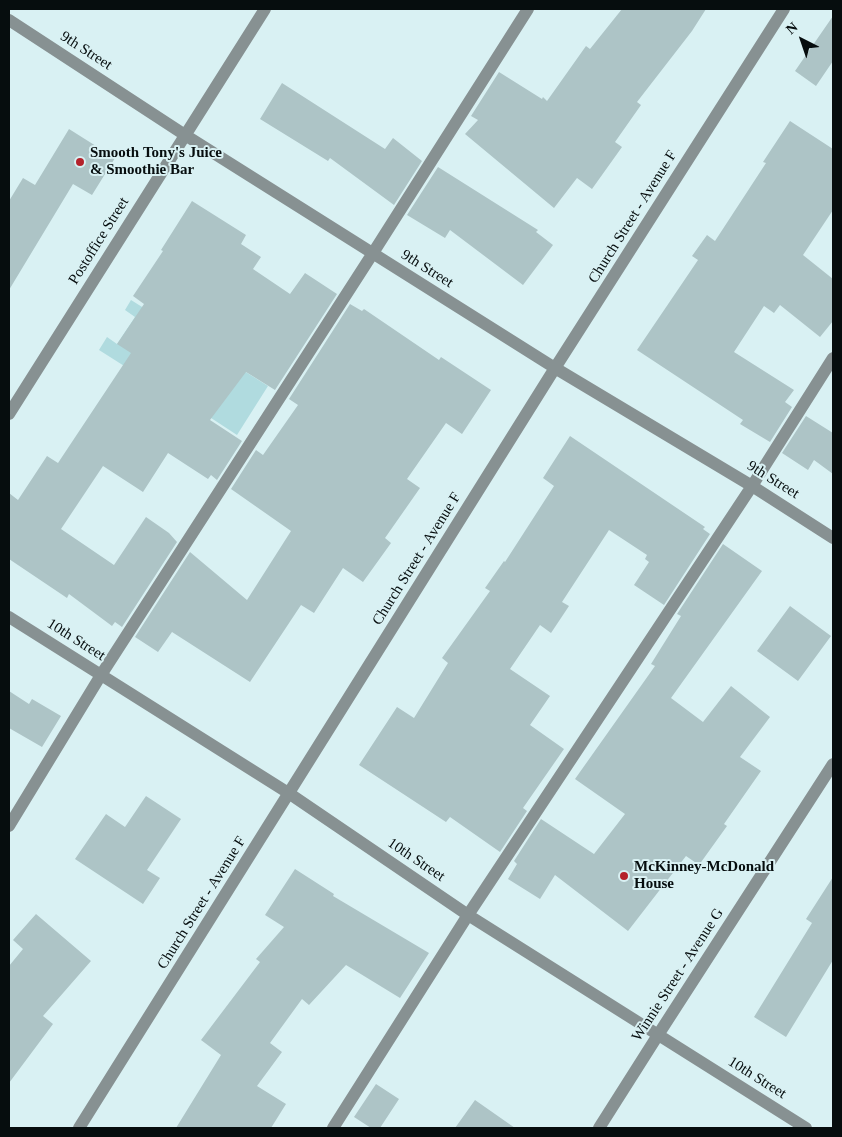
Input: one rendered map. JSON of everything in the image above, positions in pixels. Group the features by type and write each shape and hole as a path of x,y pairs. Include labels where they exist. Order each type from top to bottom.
{"street":[{"name":"Postoffice Street","path":"9,414 265,9"},
{"path":"9,826 101,675 528,9"},
{"name":"Church Street - Avenue F","path":"78,1128 290,794 555,368 784,9"},
{"name":"9th Street","path":"9,20 185,135 555,368 752,486 833,538"},
{"path":"333,1128 468,915 752,486 833,358"},
{"name":"10th Street","path":"9,617 290,794 468,915 806,1128"},
{"name":"Winnie Street - Avenue G","path":"600,1128 833,764"}],"shaded area":[{"path":"131,300 268,386 237,435 205,414 203,416 99,350 107,337 117,344 135,317 125,310"}],"building":[{"path":"622,9 706,9 692,31 637,102 641,105 615,142 622,147 592,189 577,178 554,208 465,134 478,120 471,116 499,72 547,101 586,46 590,49"},
{"path":"833,16 833,61 816,86 795,71"},
{"path":"282,83 385,149 393,138 422,161 394,205 330,158 328,161 260,119"},
{"path":"790,121 833,149 833,210 803,255 833,279 833,321 820,337 780,305 774,313 764,306 734,352 794,390 785,402 792,407 770,442 740,424 743,420 637,350 698,260 692,256 707,235 715,241 766,163 763,162"},
{"path":"69,129 115,158 92,195 73,184 9,290 9,201 23,178 35,185"},
{"path":"438,167 538,230 536,232 553,245 523,285 450,230 445,238 407,215"},
{"path":"192,201 246,235 241,244 261,257 253,269 290,294 305,273 337,294 275,390 246,372 210,420 242,441 217,480 211,475 208,479 168,453 143,492 103,466 61,529 114,565 146,517 169,533 177,542 122,627 115,622 112,626 69,594 67,598 9,559 9,493 18,500 47,456 58,463 131,353 117,344 144,304 133,296 163,251 161,250"},
{"path":"350,304 362,311 364,309 439,360 441,357 491,390 462,434 446,423 407,479 420,488 385,538 391,543 363,582 343,568 314,613 301,605 250,682 172,632 158,652 135,637 190,552 247,600 291,531 231,489 256,450 263,455 298,405 289,399"},
{"path":"806,416 833,433 833,474 814,460 808,470 782,453"},
{"path":"570,436 705,527 703,529 710,534 664,605 634,585 649,562 645,559 647,555 609,530 562,602 569,606 551,633 540,625 510,669 550,696 530,725 564,749 523,808 527,811 500,852 450,817 446,822 359,765 397,707 414,718 448,663 442,658 490,591 485,588 505,562 554,486 543,478"},
{"path":"723,544 762,571 671,698 703,722 731,686 770,717 740,757 761,771 724,824 727,826 699,865 686,856 628,931 555,875 540,899 508,879 517,864 514,861 541,819 594,854 625,814 575,779 655,666 651,664 681,616 677,614"},
{"path":"790,606 831,636 798,681 757,651"},
{"path":"9,691 29,704 32,699 61,716 42,747 9,728"},
{"path":"146,796 181,819 147,870 160,878 143,904 75,859 106,814 125,827"},
{"path":"295,869 334,894 333,896 429,953 400,998 346,965 309,1005 302,999 270,1043 282,1052 257,1086 286,1104 271,1128 176,1128 221,1055 201,1040 260,962 256,959 284,927 265,915"},
{"path":"833,877 833,960 786,1037 754,1017 812,923 806,919"},
{"path":"36,914 91,961 43,1016 53,1024 9,1083 9,966 23,949 13,940"},
{"path":"376,1084 399,1099 380,1128 371,1128 354,1117"},
{"path":"475,1100 515,1128 455,1128"}],"place":[{"name":"Smooth Tony's Juice & Smoothie Bar","path":"80,162"},
{"name":"McKinney-McDonald House","path":"624,876"}]}
